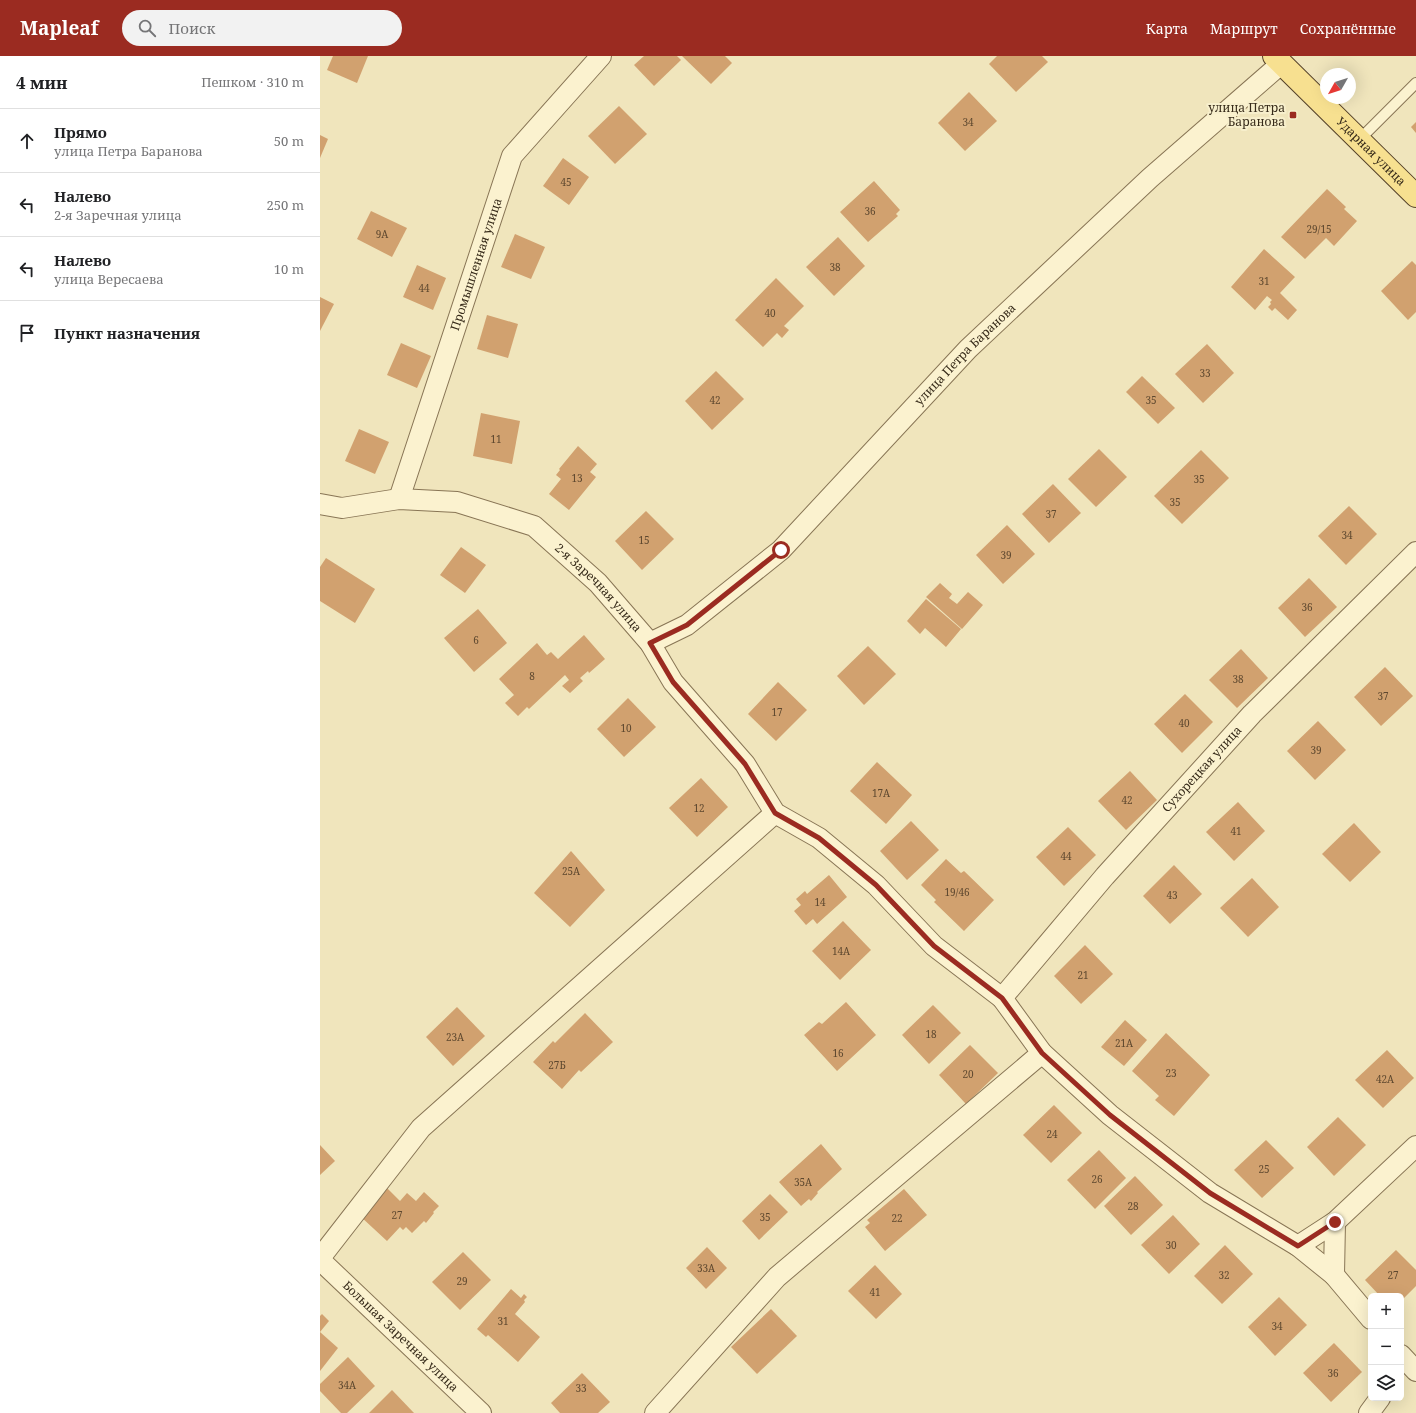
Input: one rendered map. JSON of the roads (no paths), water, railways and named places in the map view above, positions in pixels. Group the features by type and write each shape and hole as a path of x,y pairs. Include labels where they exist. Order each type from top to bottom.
{"main road":[{"name":"Ударная улица","path":"1278,60 1416,196"}],"street":[{"name":"Промышленная улица","path":"399,499 512,156 601,56"},
{"name":"улица Петра Баранова","path":"650,643 687,625 781,550 968,349 1278,60"},
{"name":"2-я Заречная улица","path":"320,504 342,508 399,499 457,502 534,526 598,583 650,643 673,682 745,764 775,813 819,838 876,885 934,946 1002,998 1042,1053 1110,1115 1210,1193 1298,1246 1334,1275 1368,1315"},
{"name":"Сухорецкая улица","path":"1002,998 1105,876 1252,714 1416,552"},
{"path":"320,1259 421,1128 775,813"},
{"path":"655,1413 777,1277 1042,1053"},
{"path":"1298,1246 1335,1222 1416,1146"},
{"path":"1334,1275 1335,1222"},
{"name":"Большая Заречная улица","path":"320,1259 481,1413"},
{"path":"1369,1413 1378,1401"}],"lane":[{"path":"1359,140 1416,83"}],"place":[{"name":"улица Петра Баранова","path":"1293,115"}]}
